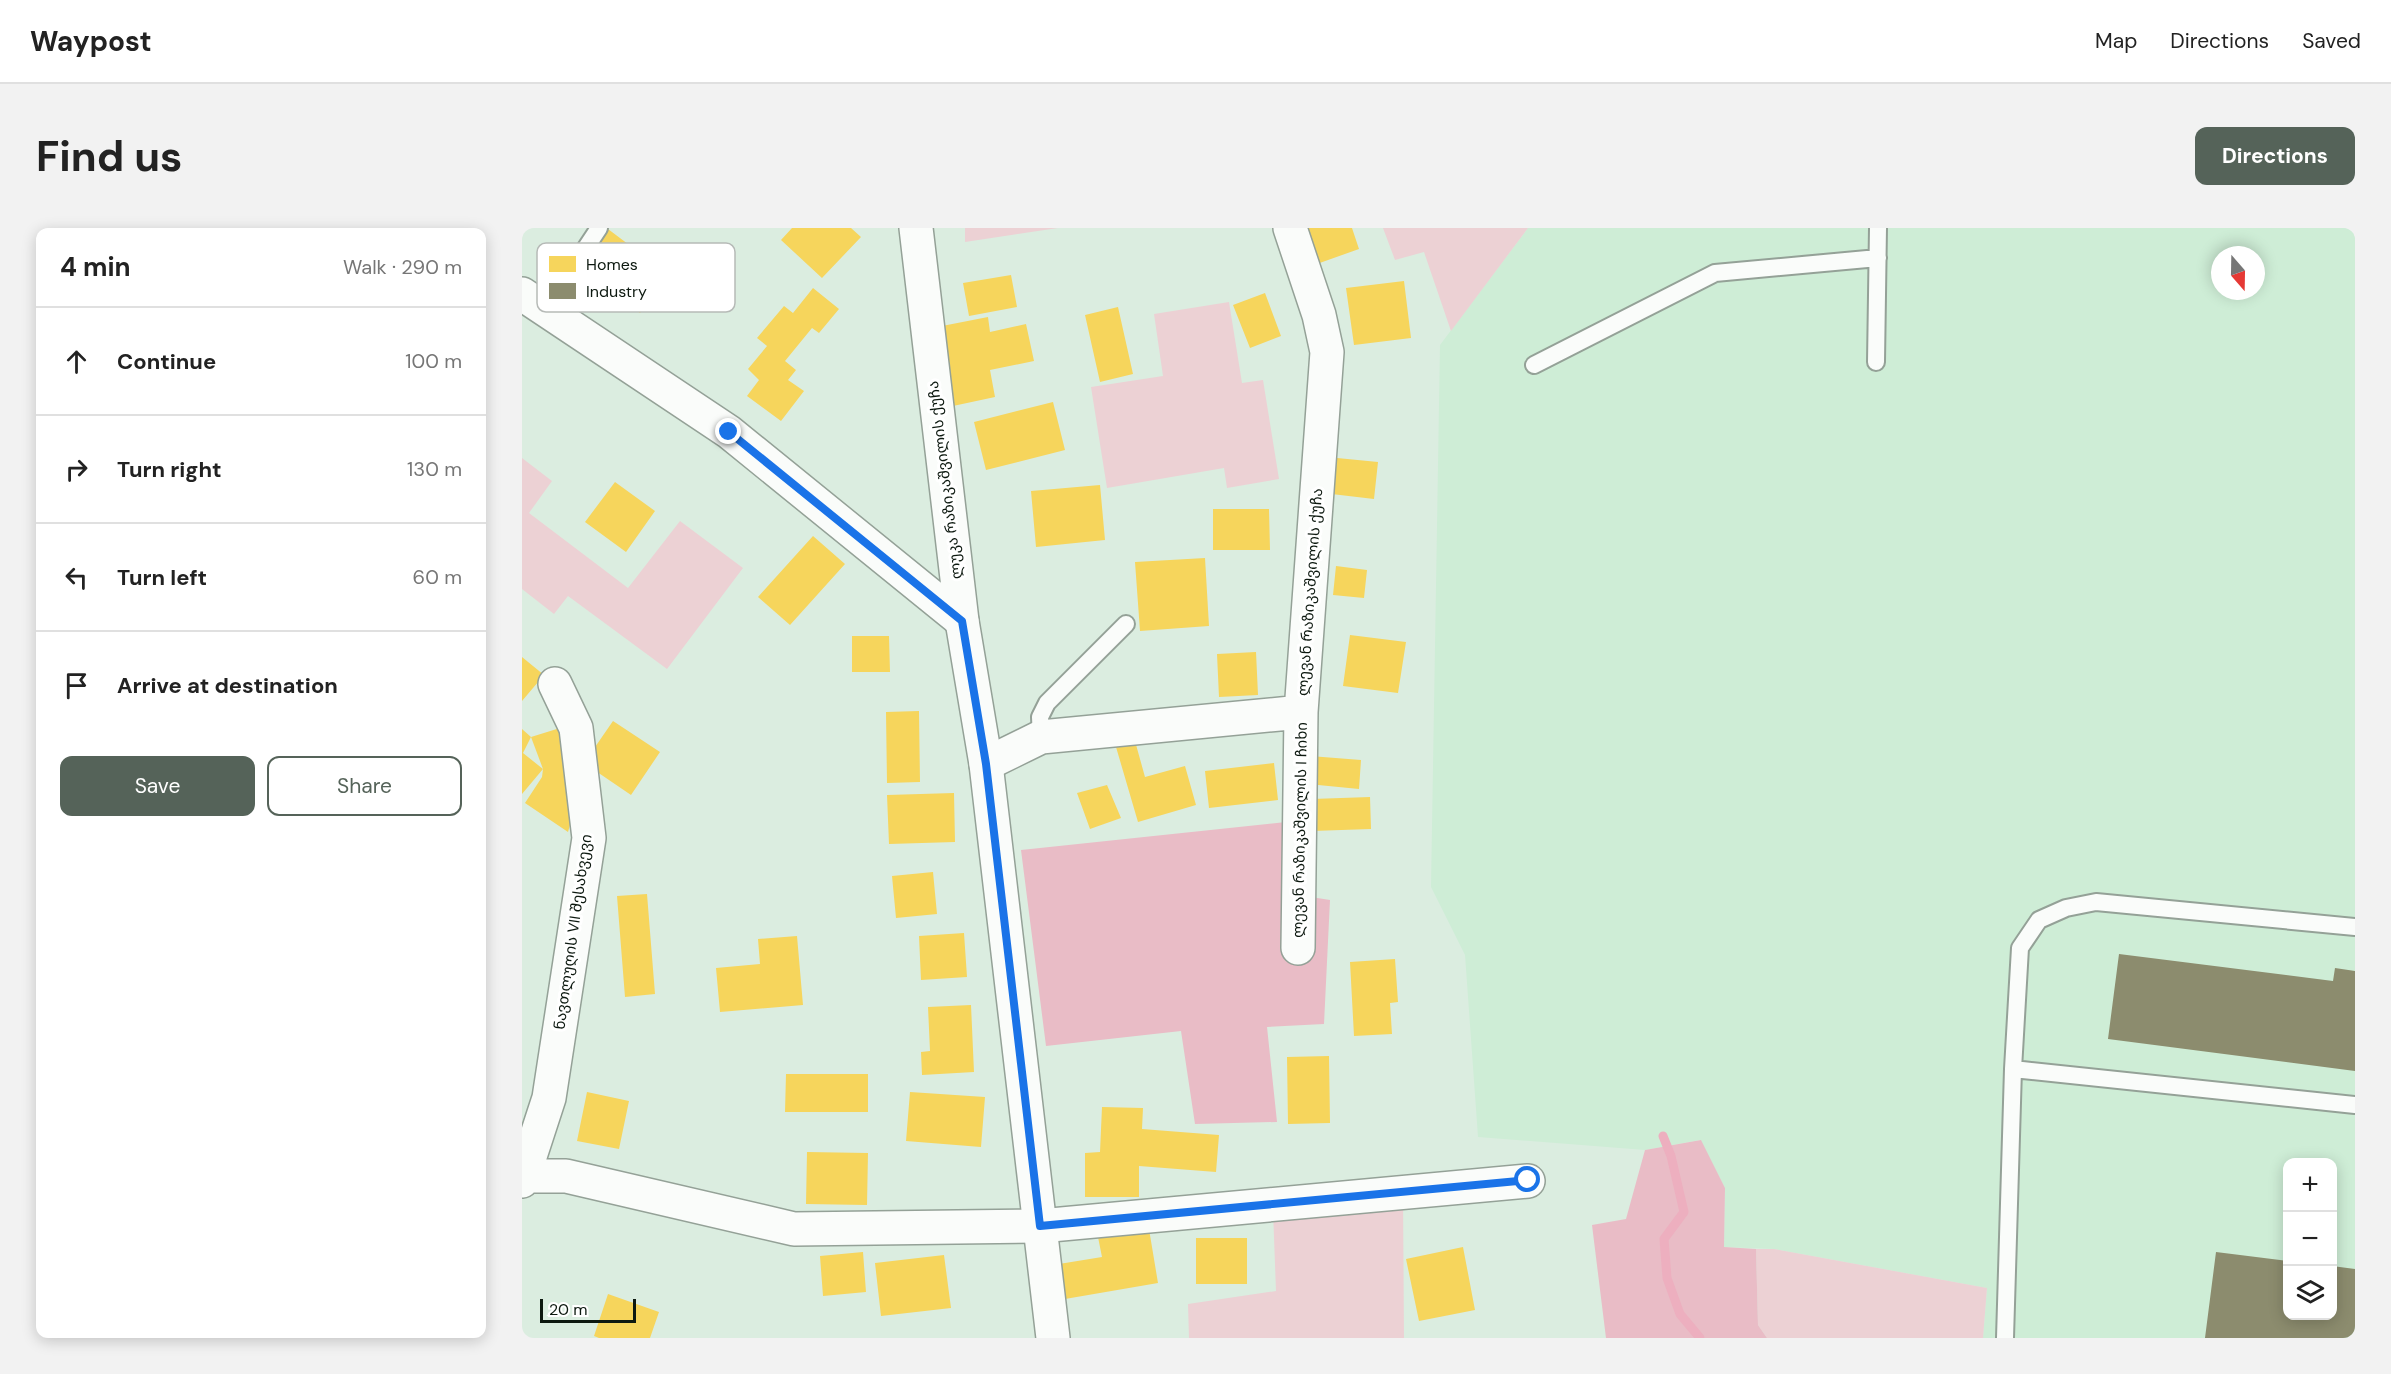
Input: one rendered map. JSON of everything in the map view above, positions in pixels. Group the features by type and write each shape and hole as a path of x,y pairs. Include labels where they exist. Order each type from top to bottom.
{"street":[{"name":"ლუკა რაზიკაშვილის ქუჩა","path":"915,228 962,621 986,764 1053,1338"},
{"name":"ლევან რაზიკაშვილის ქუჩა","path":"986,764 1041,737 1301,712 1327,352 1319,315 1290,228"},
{"path":"550,312 729,432 962,621"},
{"name":"ნავთლუღის VII შესახვევი","path":"523,1178 549,1098 589,838 576,728 555,684"},
{"name":"ლევან რაზიკაშვილის I ჩიხი","path":"1298,948 1301,712"},
{"path":"523,1178 566,1176 794,1229 1040,1226 1528,1180"}],"lane":[{"path":"586,243 599,228"},
{"path":"1876,362 1878,228"},
{"path":"1534,365 1715,273 1878,258"},
{"path":"1041,737 1040,717 1047,703 1126,624"},
{"path":"2005,1338 2013,1069 2020,948 2039,920 2066,908 2096,902 2355,927"},
{"path":"2013,1069 2355,1105"}],"shaded area":[{"path":"965,228 1058,228 965,242"},
{"path":"1383,228 1528,228 1451,331 1424,252 1395,260"},
{"path":"1528,228 2355,228 2355,1338 1983,1338 1987,1288 1774,1249 1724,1247 1725,1188 1700,1140 1645,1150 1478,1137 1465,955 1431,887 1440,345"},
{"path":"1229,302 1242,383 1263,380 1279,479 1227,488 1224,468 1107,488 1091,387 1163,376 1154,314"},
{"path":"522,458 552,481 529,513 628,588 680,521 743,568 667,669 568,596 554,614 522,589"},
{"path":"1295,821 1311,897 1330,900 1324,1024 1267,1027 1277,1122 1195,1124 1181,1031 1046,1046 1021,850"},
{"path":"1701,1140 1725,1188 1724,1247 1756,1249 1758,1325 1767,1338 1606,1338 1592,1225 1626,1219 1645,1150"},
{"path":"1403,1197 1404,1338 1189,1338 1188,1304 1276,1291 1273,1210"},
{"path":"1756,1249 1774,1249 1987,1288 1983,1338 1767,1338 1758,1325"}],"building: Homes":[{"path":"792,228 851,228 861,237 822,278 781,240"},
{"path":"1301,228 1352,228 1359,249 1314,265"},
{"path":"608,229 627,243 597,243"},
{"path":"1011,275 1017,307 969,316 963,283"},
{"path":"1404,281 1411,338 1354,345 1346,288"},
{"path":"813,288 839,309 819,333 812,328 785,361 796,370 788,380 804,391 781,421 747,396 759,380 748,369 767,346 757,338 784,306 793,313"},
{"path":"1265,293 1281,336 1250,348 1233,305"},
{"path":"1118,307 1133,374 1100,382 1085,315"},
{"path":"988,317 990,332 1026,324 1034,361 990,370 995,397 953,406 937,327"},
{"path":"1053,402 1065,450 986,470 974,422"},
{"path":"1327,457 1378,462 1374,499 1323,493"},
{"path":"615,482 655,511 626,552 585,522"},
{"path":"1100,485 1105,540 1036,547 1031,491"},
{"path":"1213,509 1269,509 1270,550 1213,550"},
{"path":"813,536 845,564 790,625 758,597"},
{"path":"1205,558 1209,626 1140,631 1135,562"},
{"path":"1336,566 1367,570 1364,598 1333,595"},
{"path":"1350,635 1406,642 1398,693 1343,686"},
{"path":"852,636 889,636 890,672 852,672"},
{"path":"1256,652 1258,695 1219,697 1217,654"},
{"path":"522,657 544,675 522,701"},
{"path":"919,711 920,782 887,783 886,712"},
{"path":"613,721 660,752 631,795 584,763"},
{"path":"560,728 579,793 568,832 525,803 542,777 543,769 531,737"},
{"path":"522,729 531,737 523,753 543,769 522,794"},
{"path":"1135,741 1145,777 1185,766 1196,805 1138,822 1116,747"},
{"path":"1310,756 1361,760 1359,789 1308,784"},
{"path":"1274,763 1278,800 1209,808 1205,771"},
{"path":"1107,785 1121,818 1090,829 1077,793"},
{"path":"954,793 955,842 889,844 887,795"},
{"path":"1370,797 1371,829 1312,831 1312,799"},
{"path":"933,872 937,914 896,918 892,876"},
{"path":"647,894 655,994 625,997 617,896"},
{"path":"964,933 967,977 921,980 919,936"},
{"path":"797,936 803,1005 720,1012 716,968 760,964 758,939"},
{"path":"1395,959 1398,1002 1390,1003 1392,1034 1354,1036 1350,962"},
{"path":"971,1005 974,1072 922,1075 921,1052 930,1051 928,1007"},
{"path":"1329,1056 1330,1123 1288,1124 1287,1057"},
{"path":"786,1074 868,1074 868,1112 785,1112"},
{"path":"587,1092 629,1101 619,1149 577,1141"},
{"path":"910,1092 985,1097 981,1147 906,1141"},
{"path":"1102,1107 1143,1108 1142,1129 1219,1135 1216,1172 1139,1166 1139,1197 1085,1197 1085,1153 1100,1152"},
{"path":"807,1152 868,1153 867,1205 806,1204"},
{"path":"1148,1223 1158,1283 1065,1299 1059,1264 1102,1257 1097,1232"},
{"path":"1196,1238 1247,1238 1247,1284 1196,1284"},
{"path":"1463,1247 1475,1310 1419,1321 1406,1259"},
{"path":"863,1252 866,1292 823,1296 820,1256"},
{"path":"944,1255 951,1308 881,1316 875,1263"},
{"path":"608,1294 659,1312 650,1338 599,1338 594,1336"}],"building: Industry":[{"path":"2119,954 2333,981 2335,968 2355,971 2355,1071 2108,1039"},
{"path":"2216,1252 2283,1260 2283,1320 2337,1320 2337,1267 2355,1269 2355,1338 2205,1338"}],"waterway":[{"path":"1663,1136 1671,1156 1684,1212 1664,1239 1667,1278 1680,1314 1700,1338"}],"route":[{"path":"729,432 962,621 986,764 1040,1226 1528,1180"}]}
